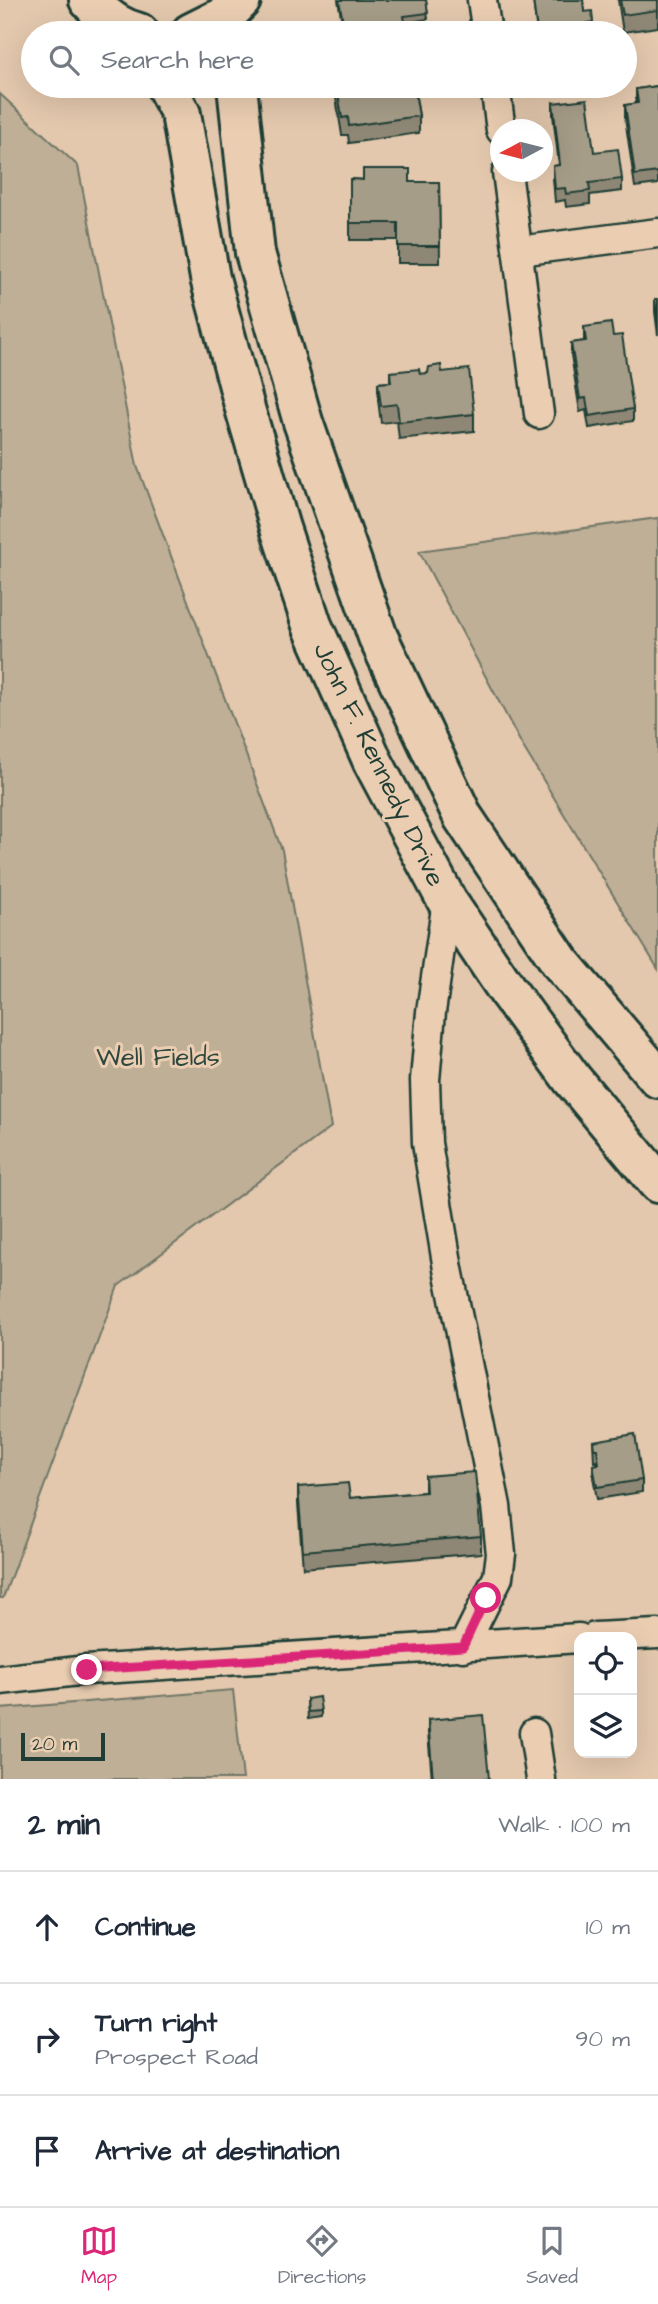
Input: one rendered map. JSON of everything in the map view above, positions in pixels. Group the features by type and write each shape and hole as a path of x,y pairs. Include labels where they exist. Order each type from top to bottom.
{"highway":[{"path":"89,0 114,21"},
{"path":"215,21 225,16 241,0"},
{"path":"238,21 241,0"},
{"name":"John F. Kennedy Drive","path":"172,98 181,114 210,278 244,405 312,625 373,762 447,901 509,993 572,1079 658,1183"},
{"name":"John F. Kennedy Drive","path":"238,98 255,253 303,422 378,637 463,817 560,962 658,1078"}],"street":[{"path":"482,0 485,21"},
{"path":"497,98 500,119"},
{"path":"509,182 539,414"},
{"path":"519,251 658,233"},
{"path":"447,901 431,1012 425,1080 427,1143 448,1269 496,1506 500,1554 498,1577 463,1647"},
{"path":"637,1635 658,1634"},
{"path":"0,1680 87,1670 574,1638"},
{"path":"534,1733 541,1779"}],"green space":[{"name":"Well Fields","path":"0,94 78,166 137,466 282,850 331,1127 118,1286 3,1598 0,1598"},
{"path":"658,518 658,969 522,745 419,551"},
{"path":"233,1690 243,1779 0,1779 0,1709"}],"building":[{"path":"339,0 426,0 428,13 404,16 405,21 343,21"},
{"path":"533,0 583,0 584,12 592,11 593,21 536,21"},
{"path":"620,0 658,0 658,10 623,15"},
{"path":"658,86 658,172 635,175 625,105 638,103 637,89"},
{"path":"339,98 416,98 419,116 349,126 348,117 342,118"},
{"path":"587,99 594,152 618,149 622,179 589,183 590,191 566,194 565,188 555,189 553,166 560,165 553,103"},
{"path":"363,169 410,169 410,182 439,182 440,246 398,246 398,223 350,223 350,179 363,180"},
{"path":"655,299 658,299 658,323"},
{"path":"611,323 613,336 622,335 633,409 589,416 586,398 580,399 571,343 586,341 584,327"},
{"path":"441,365 442,372 469,369 474,414 399,422 397,404 381,406 378,383 391,382 390,372 419,369 420,374 428,373 429,367"},
{"path":"635,1434 642,1480 597,1487 593,1465 599,1464 593,1441"},
{"path":"475,1472 481,1536 303,1551 298,1487 348,1483 350,1498 426,1492 425,1476"},
{"path":"319,1697 321,1711 308,1712 307,1699"},
{"path":"483,1715 489,1779 433,1779 428,1720"}],"route":[{"path":"87,1670 463,1647 486,1598"}]}
